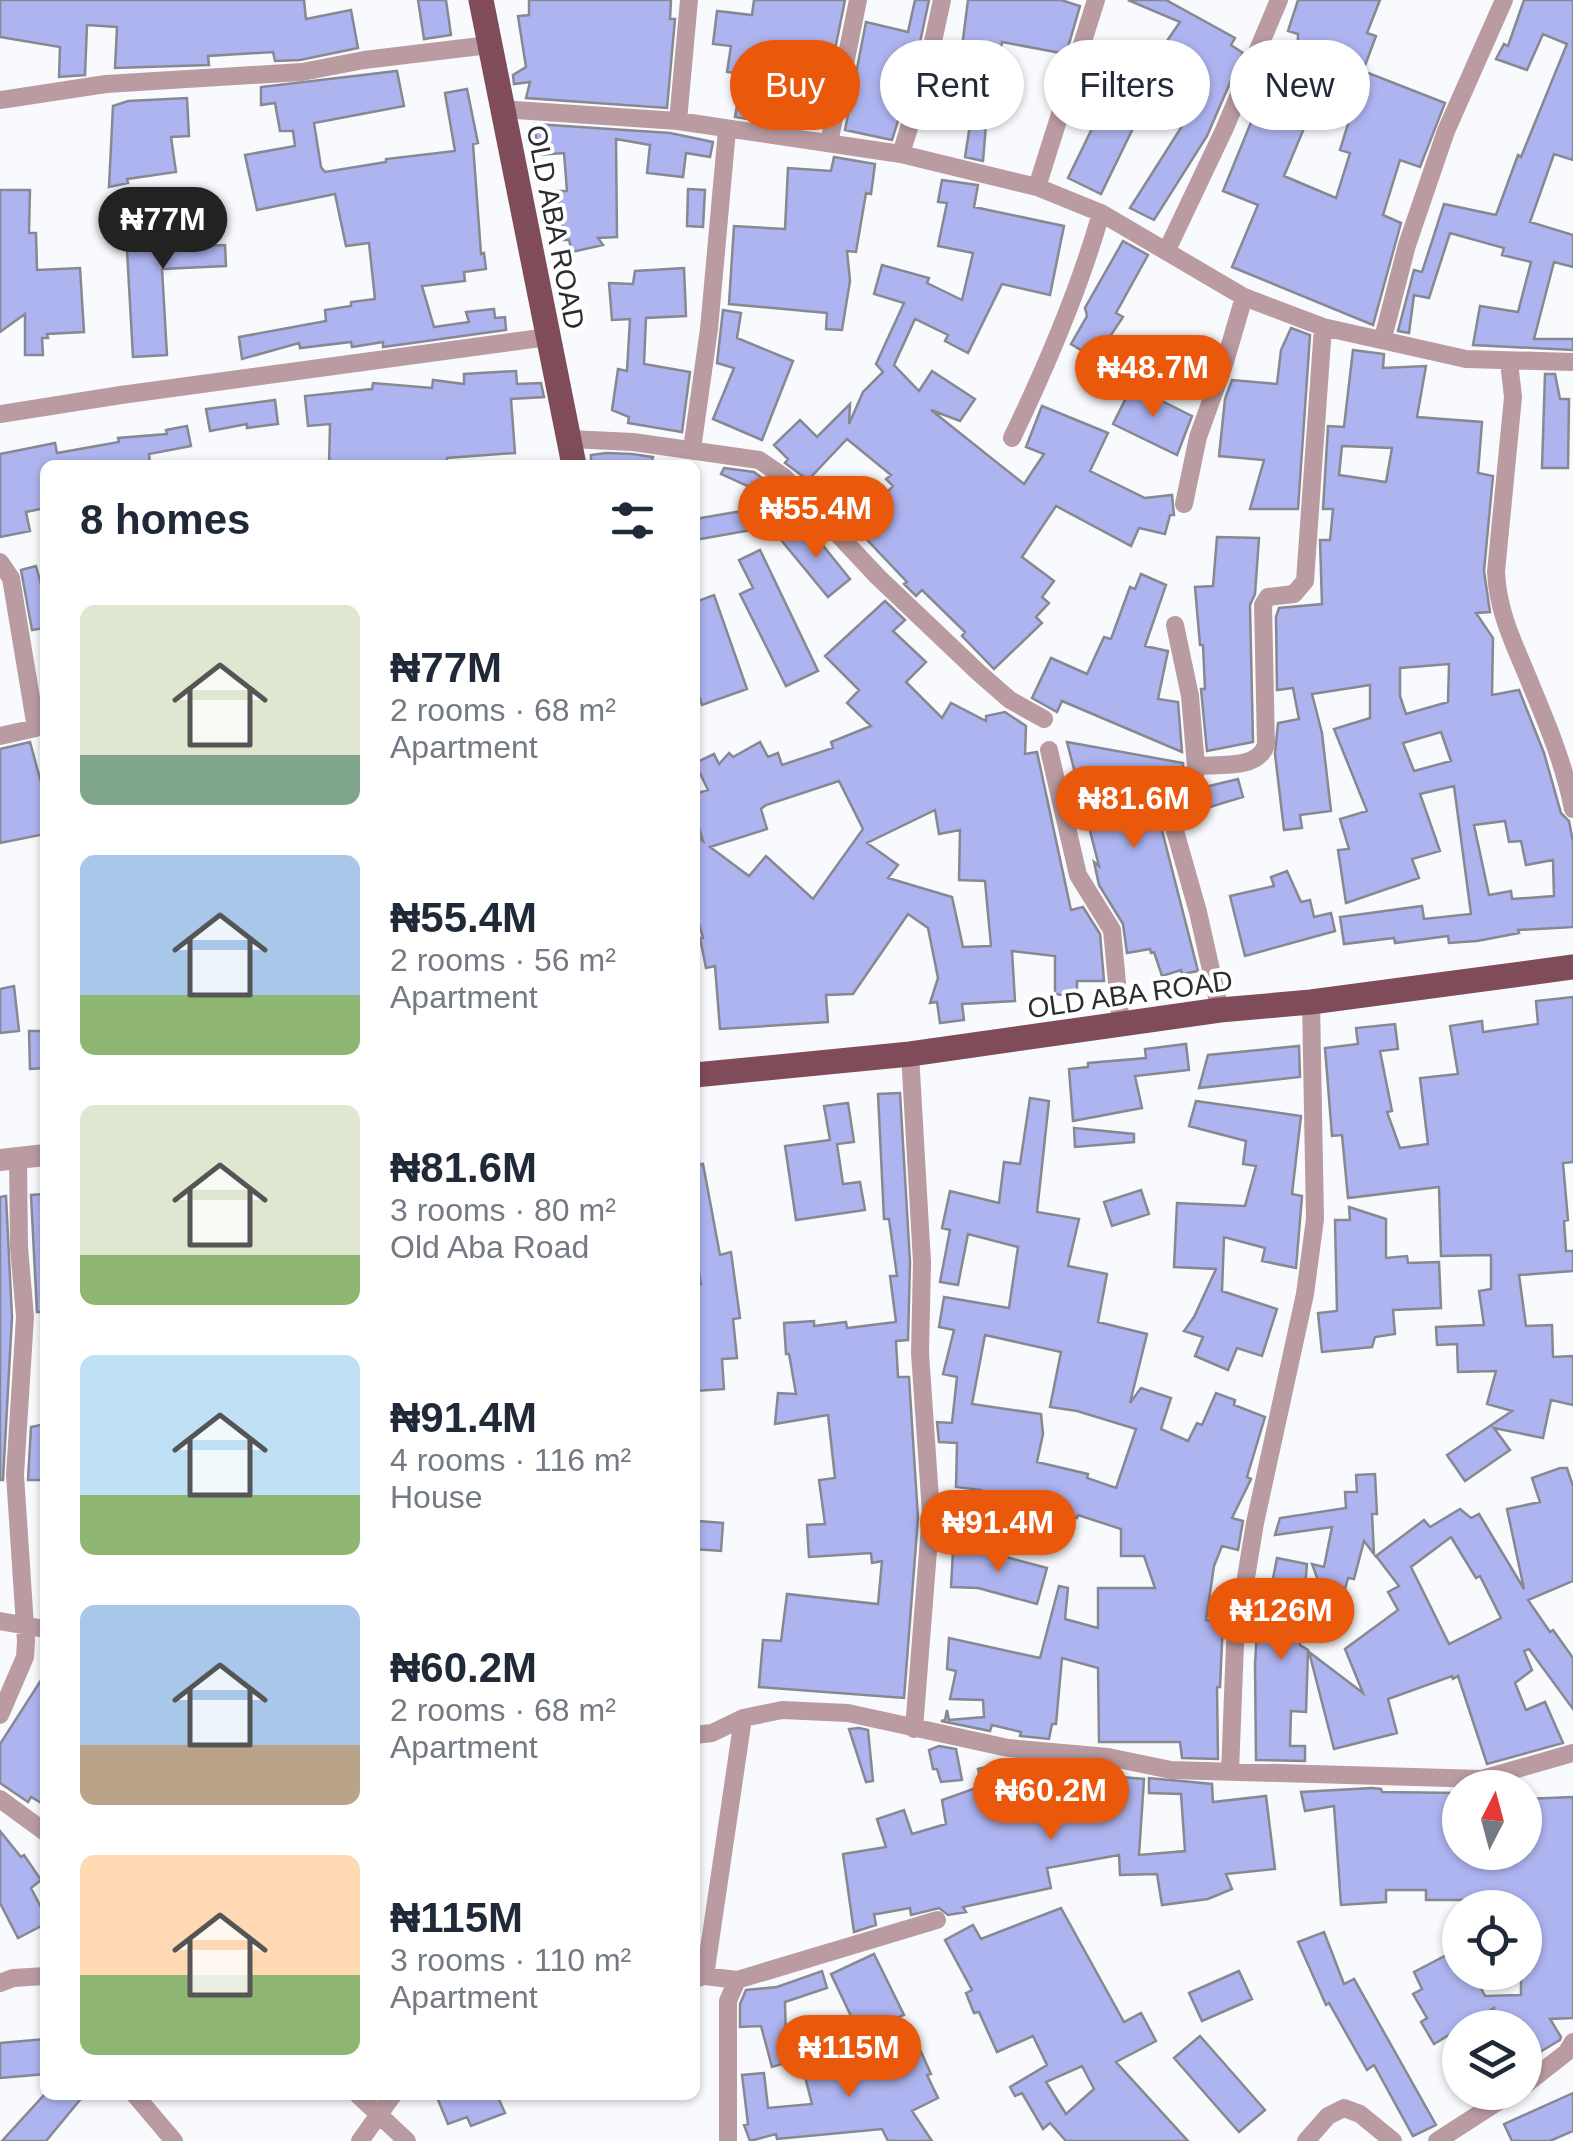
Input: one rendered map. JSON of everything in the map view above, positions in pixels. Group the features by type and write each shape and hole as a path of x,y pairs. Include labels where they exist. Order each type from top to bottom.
{"main road":[{"name":"OLD ABA ROAD","path":"481,0 573,460"},
{"name":"OLD ABA ROAD","path":"700,1074 910,1054 1220,1010 1311,1002 1573,967"}],"street":[{"path":"678,121 689,0"},
{"path":"828,143 858,0"},
{"path":"901,154 927,70 942,0"},
{"path":"1037,187 1096,0"},
{"path":"1166,250 1224,130 1279,0"},
{"path":"1383,338 1407,245 1446,132 1504,0"},
{"path":"0,100 106,84 302,72 364,60 489,45"},
{"path":"502,109 678,121 901,154 1037,187 1100,213 1244,296 1323,327 1466,358 1573,362"},
{"path":"692,449 709,329 727,130"},
{"path":"1012,438 1087,264 1100,213"},
{"path":"1184,504 1198,437 1244,296"},
{"path":"1196,766 1252,762 1266,744 1263,606 1268,597 1294,594 1305,581 1323,327"},
{"path":"0,414 548,337"},
{"path":"1510,362 1513,398 1496,572 1498,599 1504,624 1568,784 1573,809"},
{"path":"570,439 692,449 759,460 784,476 878,577 979,674 1010,700 1044,719"},
{"path":"0,562 10,578 40,722"},
{"path":"1174,625 1190,696 1196,766 1195,776 1167,791 1168,806 1220,1010"},
{"path":"0,736 40,727"},
{"path":"1050,750 1078,875 1112,930 1121,1025"},
{"path":"1230,1772 1234,1644 1255,1523 1305,1294 1316,1219 1311,1002"},
{"path":"910,1054 922,1262 920,1353 931,1513 914,1729"},
{"path":"0,1716 25,1658 15,1475 25,1317 9,1158 40,1155"},
{"path":"0,1620 40,1628"},
{"path":"700,1735 744,1718 782,1710 848,1714 1008,1748 1108,1756 1171,1770 1482,1780 1573,1753"},
{"path":"744,1718 700,1978 737,1980 937,1920"},
{"path":"0,1799 40,1828"},
{"path":"0,1983 40,1976"},
{"path":"730,2140 726,2116 728,2001 737,1980"},
{"path":"1542,2073 1571,2053"},
{"path":"139,2100 174,2141"},
{"path":"364,2100 407,2141"},
{"path":"360,2141 389,2100"},
{"path":"1306,2141 1328,2116 1344,2108 1360,2114 1392,2141"},
{"path":"1437,2141 1485,2110"}],"building":[{"path":"0,0 304,0 306,19 351,10 358,48 300,60 275,61 273,52 208,56 209,65 115,68 117,27 87,25 85,75 59,77 60,47 0,37"},
{"path":"418,0 446,0 451,35 424,39"},
{"path":"529,0 671,0 670,19 675,19 667,108 526,98 530,82 514,84 513,75 526,67 518,16 529,15"},
{"path":"754,0 845,0 837,40 730,40 730,46 713,44 717,11 752,15"},
{"path":"915,0 929,0 921,40 880,40 880,130 895,130 892,140 845,130 860,130 860,53 866,22 908,32"},
{"path":"968,0 1061,0 1080,6 1070,40 1044,40 1044,50 1024,46 1024,40 963,40"},
{"path":"1128,0 1166,0 1235,38 1230,40 1230,83 1210,129 1210,40 1168,40 1180,22"},
{"path":"1298,0 1380,0 1367,33 1376,36 1370,52 1370,40 1298,40 1298,34 1288,31"},
{"path":"1524,0 1573,0 1573,160 1554,154 1530,222 1573,235 1573,267 1554,262 1534,339 1573,339 1573,350 1473,345 1480,306 1518,312 1531,262 1502,255 1504,248 1450,233 1429,298 1414,295 1409,333 1398,331 1414,270 1422,272 1444,204 1496,215 1567,44 1543,34 1527,70 1496,59 1504,44 1508,46"},
{"path":"397,71 404,106 314,123 321,167 325,172 386,159 455,151 445,93 467,89 478,143 473,144 481,254 484,253 486,269 464,272 465,281 422,286 434,327 469,322 466,312 494,309 495,318 505,317 506,330 383,347 383,342 300,348 299,343 242,359 239,337 326,321 325,310 375,299 369,243 346,246 335,194 257,210 245,155 295,146 293,131 280,131 275,103 261,105 261,87"},
{"path":"1370,74 1445,103 1420,167 1400,160 1383,215 1401,223 1373,325 1232,267 1258,205 1223,191 1248,130 1303,130 1284,176 1336,198 1350,153 1340,150 1346,130 1370,130"},
{"path":"187,98 189,136 171,137 176,172 127,179 128,183 109,187 113,106 128,101"},
{"path":"535,124 670,133 713,142 710,157 686,153 683,177 647,173 650,145 616,139 617,237 598,238 603,245 572,252 569,240 563,240 561,207 547,206 547,191 567,191 564,153 537,155"},
{"path":"969,130 986,130 983,161 965,157"},
{"path":"1091,130 1132,130 1101,194 1068,178"},
{"path":"1180,130 1210,130 1154,220 1130,208"},
{"path":"834,157 875,164 856,252 847,251 850,281 842,330 826,329 827,313 729,304 734,226 785,229 788,168 831,171"},
{"path":"942,180 978,185 974,207 1064,226 1050,295 1002,284 968,353 945,341 948,335 915,319 894,365 919,391 932,371 975,399 960,421 931,410 1024,484 1044,454 1026,447 1042,406 1108,433 1090,471 1145,498 1172,495 1174,515 1170,515 1165,534 1139,528 1131,546 1056,506 1022,557 1054,581 1042,597 1049,603 1036,617 1042,623 994,669 962,636 965,632 922,590 916,596 854,526 893,486 886,479 891,475 847,439 808,480 785,463 788,459 774,445 800,420 817,437 850,404 849,424 863,392 883,372 876,364 904,303 874,294 882,265 929,278 927,283 962,300 973,253 938,246 947,203 938,202"},
{"path":"688,189 705,190 703,227 687,226"},
{"path":"0,190 30,190 29,233 36,233 37,270 80,268 84,332 47,334 48,338 42,338 43,355 25,355 25,314 0,332"},
{"path":"193,205 199,246 225,245 226,266 162,269 167,355 133,357 127,250 145,249 139,213"},
{"path":"1123,241 1148,255 1116,313 1123,317 1101,362 1071,344 1087,316 1085,308"},
{"path":"684,268 686,316 646,318 644,364 690,372 682,432 628,423 629,417 612,410 618,369 627,371 630,319 612,320 609,283 633,284 635,271"},
{"path":"723,310 741,313 737,338 793,361 762,440 713,419 734,368 717,363"},
{"path":"1291,328 1310,335 1298,509 1250,509 1264,460 1219,456 1225,399 1232,380 1277,384 1281,350"},
{"path":"1353,350 1384,354 1383,368 1426,366 1417,417 1482,422 1478,473 1493,476 1484,571 1490,612 1476,613 1493,638 1492,695 1519,690 1544,753 1561,813 1569,821 1573,842 1573,927 1518,930 1519,933 1477,941 1449,943 1448,936 1344,944 1340,917 1422,906 1424,919 1471,914 1454,786 1420,794 1440,851 1412,859 1419,878 1346,903 1338,850 1349,849 1340,819 1367,811 1334,729 1370,718 1370,685 1312,694 1322,733 1331,811 1300,815 1302,828 1284,830 1275,754 1278,723 1299,719 1293,688 1277,690 1276,617 1279,608 1322,604 1320,540 1330,540 1333,509 1323,509 1328,426 1344,427","holes":["1342,446 1392,448 1386,482 1339,475","1449,664 1448,702 1406,714 1400,696 1400,668","1441,732 1451,761 1414,771 1403,743","1505,821 1509,842 1521,841 1526,865 1553,860 1554,896 1512,899 1511,891 1489,895 1474,825"]},
{"path":"516,371 517,384 541,383 544,397 511,399 515,453 447,460 329,460 330,424 308,426 305,396 372,389 373,383 432,388 433,380 464,384 464,374"},
{"path":"1545,374 1555,374 1560,399 1569,399 1568,468 1542,468"},
{"path":"1132,386 1192,416 1177,455 1113,424"},
{"path":"275,400 278,424 247,428 247,424 210,431 206,409"},
{"path":"187,426 191,446 149,454 150,460 40,460 40,509 26,512 30,531 0,537 0,454 55,443 57,453 119,442 118,438 167,434 166,430"},
{"path":"606,453 653,457 591,460 591,455"},
{"path":"724,468 754,472 783,494 778,500 721,474"},
{"path":"788,503 803,521 770,526 756,509"},
{"path":"742,511 751,530 700,539 700,518"},
{"path":"808,527 850,579 828,597 781,540"},
{"path":"1217,537 1259,538 1255,594 1250,605 1253,742 1207,751 1201,689 1205,689 1203,645 1195,587 1213,586"},
{"path":"760,550 818,671 786,686 740,594 753,588 739,560"},
{"path":"36,566 40,581 40,629 32,630 21,570"},
{"path":"1141,574 1166,585 1145,646 1168,651 1158,699 1178,702 1182,752 1062,701 1057,712 1032,698 1051,658 1087,674 1104,637 1111,639 1130,587 1135,589"},
{"path":"714,595 747,689 702,705 700,699 700,600"},
{"path":"885,601 905,620 893,631 926,662 906,682 942,718 951,703 986,721 986,716 1005,712 1026,726 1025,754 1037,752 1071,910 1083,907 1100,934 1104,981 1077,981 1077,997 1055,994 1055,956 1012,951 1015,1001 962,1004 964,1020 940,1023 937,1002 930,1003 938,978 928,928 908,914 853,994 826,995 828,1022 720,1029 715,966 706,968 700,938 700,839 703,841 700,792 708,790 700,773 700,761 714,754 719,764 729,753 733,757 760,742 768,757 778,753 782,765 833,748 831,742 871,726 847,703 859,690 825,656","holes":["839,781 863,829 813,899 766,856 749,876 710,847 767,829 761,809 766,805","935,810 939,834 960,830 959,880 985,881 991,946 963,947 952,897 888,878 898,865 867,843"]},
{"path":"30,742 40,779 40,835 0,843 0,749"},
{"path":"1067,742 1183,763 1183,768 1157,784 1156,807 1198,971 1182,974 1181,970 1162,976 1150,949 1127,953 1123,924 1099,885 1094,862 1099,866"},
{"path":"1238,779 1243,797 1184,815 1180,798 1197,789"},
{"path":"1287,871 1301,902 1310,900 1314,917 1331,913 1335,931 1245,956 1230,896 1274,886 1271,877"},
{"path":"14,986 19,1031 0,1033 0,989"},
{"path":"1573,997 1573,1162 1563,1163 1568,1220 1564,1221 1566,1251 1573,1251 1573,1271 1519,1275 1526,1326 1552,1325 1553,1357 1573,1356 1573,1405 1551,1400 1543,1438 1494,1428 1510,1450 1465,1481 1447,1455 1512,1411 1487,1404 1496,1371 1458,1372 1457,1344 1437,1345 1436,1327 1484,1325 1479,1291 1491,1289 1491,1255 1441,1256 1439,1187 1348,1198 1342,1135 1332,1136 1325,1048 1358,1044 1356,1028 1395,1024 1398,1049 1380,1051 1392,1111 1387,1112 1400,1148 1428,1144 1420,1078 1458,1074 1450,1026 1482,1021 1483,1032 1538,1024 1536,1001"},
{"path":"29,1031 40,1031 40,1068 30,1069"},
{"path":"1186,1044 1189,1070 1135,1076 1142,1108 1073,1121 1069,1069 1088,1067 1088,1063 1146,1058 1145,1049"},
{"path":"1299,1046 1300,1077 1199,1088 1208,1055"},
{"path":"900,1093 910,1262 908,1340 896,1341 898,1377 909,1377 918,1518 904,1698 759,1687 763,1640 781,1641 787,1594 878,1604 882,1561 872,1563 871,1553 809,1557 807,1525 825,1524 819,1480 835,1478 828,1415 775,1424 778,1393 796,1394 786,1354 784,1323 814,1321 814,1326 846,1322 847,1328 896,1322 890,1276 897,1276 889,1219 884,1219 878,1094"},
{"path":"1030,1098 1049,1101 1037,1212 1079,1219 1068,1266 1107,1274 1098,1322 1147,1334 1130,1403 1141,1388 1171,1398 1161,1429 1188,1441 1197,1423 1202,1425 1216,1393 1265,1417 1247,1477 1251,1479 1232,1518 1243,1521 1238,1550 1222,1546 1214,1566 1206,1620 1223,1621 1217,1687 1218,1759 1182,1758 1180,1742 1099,1742 1098,1668 1062,1658 1056,1724 1052,1724 1049,1739 1020,1736 1021,1732 992,1725 990,1731 941,1721 945,1720 947,1710 949,1720 984,1717 983,1700 950,1699 956,1671 947,1669 949,1638 1040,1658 1059,1586 1068,1588 1065,1619 1098,1628 1098,1588 1155,1588 1144,1556 1121,1556 1121,1529 1078,1515 1077,1518 980,1495 981,1490 956,1487 957,1443 939,1442 937,1422 952,1423 957,1377 943,1374 954,1330 939,1327 944,1297 1009,1308 1018,1247 968,1234 958,1285 940,1282 950,1230 942,1228 950,1191 999,1203 1004,1162 1020,1164","holes":["985,1335 1061,1352 1050,1407 1136,1429 1116,1488 1087,1478 1088,1474 1037,1462 1043,1434 1041,1414 972,1404"]},
{"path":"1196,1101 1301,1116 1292,1194 1302,1196 1296,1268 1262,1261 1265,1248 1224,1237 1222,1291 1277,1309 1262,1356 1237,1348 1228,1370 1195,1356 1203,1337 1184,1331 1216,1269 1174,1267 1177,1203 1245,1206 1256,1166 1243,1164 1246,1141 1189,1126"},
{"path":"848,1103 854,1142 837,1144 843,1184 860,1182 865,1210 796,1220 785,1146 830,1140 824,1106"},
{"path":"1074,1128 1134,1134 1134,1142 1075,1147"},
{"path":"703,1164 720,1255 731,1252 740,1318 733,1319 737,1358 722,1359 724,1389 700,1391 701,1284"},
{"path":"1141,1190 1149,1214 1112,1226 1104,1202"},
{"path":"40,1194 40,1312 37,1312 31,1195"},
{"path":"6,1196 12,1317 0,1480 0,1197"},
{"path":"1349,1207 1386,1219 1386,1258 1407,1256 1408,1263 1439,1262 1441,1308 1393,1310 1395,1334 1375,1337 1372,1347 1322,1352 1318,1313 1337,1311 1335,1220 1350,1220"},
{"path":"40,1425 40,1480 28,1480 31,1427"},
{"path":"1567,1468 1573,1486 1573,1581 1528,1600 1573,1658 1573,1709 1529,1649 1524,1651 1532,1670 1515,1683 1526,1710 1545,1702 1563,1743 1487,1764 1458,1676 1452,1676 1388,1699 1397,1733 1334,1749 1309,1652 1363,1693 1345,1649 1398,1610 1388,1592 1399,1586 1376,1556 1424,1520 1430,1527 1460,1509 1471,1518 1479,1514 1524,1589 1507,1509 1540,1502 1532,1478","holes":["1451,1537 1476,1578 1480,1576 1501,1618 1449,1644 1411,1567"]},
{"path":"1375,1474 1374,1554 1364,1541 1354,1579 1348,1578 1343,1597 1322,1591 1312,1564 1324,1567 1332,1527 1275,1535 1280,1518 1346,1508 1345,1492 1357,1492 1356,1475"},
{"path":"700,1521 723,1523 721,1551 700,1549"},
{"path":"953,1551 991,1553 1047,1568 1037,1604 978,1588 951,1587"},
{"path":"1277,1558 1307,1564 1300,1645 1308,1650 1306,1712 1291,1711 1290,1746 1305,1746 1305,1761 1256,1760 1255,1663 1260,1589 1271,1589"},
{"path":"40,1682 40,1802 31,1797 28,1802 0,1783 0,1744"},
{"path":"849,1729 868,1730 873,1781 866,1782"},
{"path":"939,1746 956,1749 962,1780 941,1782 929,1750"},
{"path":"1011,1761 1044,1764 1045,1793 1097,1786 1098,1775 1144,1779 1139,1855 1185,1851 1181,1794 1149,1793 1149,1778 1212,1784 1213,1802 1266,1796 1275,1869 1226,1874 1232,1889 1208,1899 1162,1905 1157,1874 1120,1875 1119,1855 1047,1868 1051,1888 963,1907 966,1912 948,1915 939,1908 911,1915 910,1908 874,1914 876,1925 854,1932 843,1854 886,1847 877,1819 904,1810 912,1834 946,1824 942,1800 982,1786 978,1769"},
{"path":"1372,1788 1382,1792 1442,1793 1442,1870 1542,1870 1542,1798 1573,1797 1573,2018 1550,2019 1560,2040 1542,2051 1542,2010 1494,2008 1442,2010 1442,2039 1434,2044 1421,2022 1427,2018 1413,1994 1422,1989 1414,1972 1442,1957 1442,1990 1482,1990 1485,1996 1542,1990 1542,1890 1442,1890 1442,1900 1426,1900 1426,1890 1386,1890 1386,1902 1341,1905 1334,1806 1305,1811 1301,1792"},
{"path":"0,1831 40,1879 31,1888 40,1905 40,1927 18,1938 0,1903"},
{"path":"1061,1908 1124,2022 1141,2013 1156,2041 1116,2062 1188,2141 1066,2141 1050,2123 1043,2129 1022,2093 1015,2096 1010,2087 1047,2065 1033,2036 997,2052 979,2012 974,2013 966,1993 972,1990 945,1940 973,1925 981,1939","holes":["1082,2066 1094,2089 1066,2114 1046,2082"]},
{"path":"1324,1932 1344,1984 1354,1979 1436,2125 1413,2136 1374,2065 1367,2070 1329,2003 1326,2005 1298,1942"},
{"path":"874,1954 904,2015 860,2035 831,1974"},
{"path":"822,1971 827,1988 785,2002 786,2042 792,2061 772,2067 761,2026 740,2027 740,2004 746,1990 777,1987"},
{"path":"1239,1971 1252,1999 1202,2021 1189,1993"},
{"path":"1200,2036 1265,2110 1239,2132 1174,2058"},
{"path":"40,2039 40,2074 0,2078 0,2043"},
{"path":"917,2043 938,2098 912,2111 932,2141 888,2141 882,2129 777,2139 776,2134 750,2141 744,2125 748,2124 742,2075 764,2073 768,2108 812,2104 803,2069 857,2054 863,2067"},
{"path":"1573,2093 1573,2131 1550,2141 1512,2141 1504,2124"},
{"path":"40,2099 80,2100 46,2141 2,2141"},
{"path":"438,2100 499,2100 505,2113 471,2126 467,2117 448,2124"}]}
